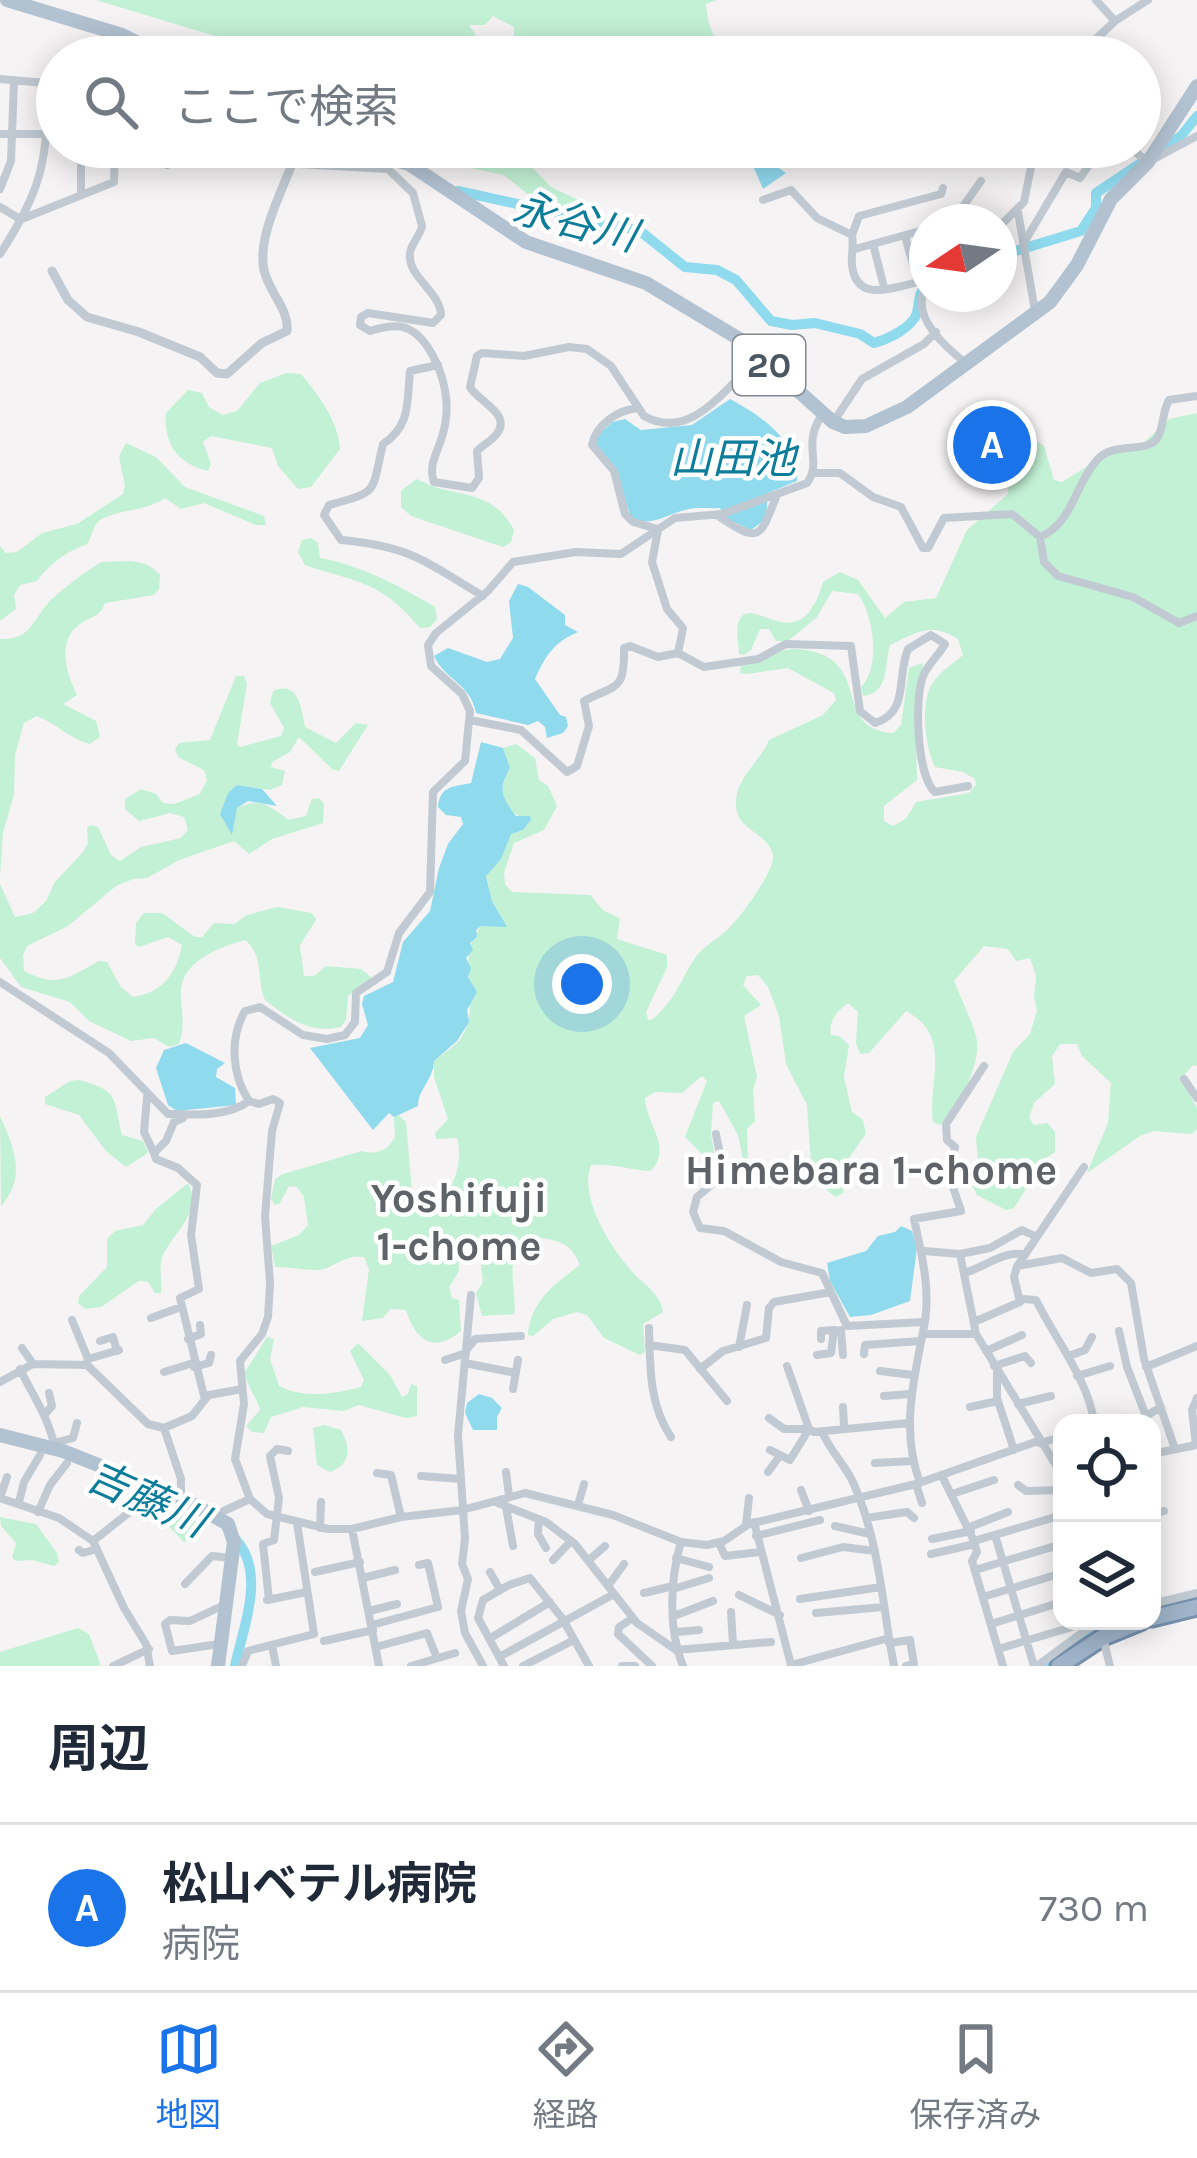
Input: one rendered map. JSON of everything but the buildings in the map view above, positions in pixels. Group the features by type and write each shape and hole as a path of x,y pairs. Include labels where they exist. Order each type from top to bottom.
{"highway":[{"path":"1059,1666 1094,1630"}],"main road":[{"path":"7,0 48,7 124,36"},
{"name":"20","path":"1161,143 1197,86"},
{"name":"20","path":"415,168 526,242 630,276 727,329 828,418 854,428 882,421 1037,313 1065,286 1111,200 1143,168"},
{"path":"0,1435 181,1498 228,1524 233,1544 218,1666"}],"street":[{"path":"1096,0 1115,21"},
{"path":"1099,36 1148,0"},
{"path":"0,79 36,82"},
{"path":"0,189 11,161 14,80"},
{"path":"0,134 36,134"},
{"path":"1161,156 1197,136"},
{"path":"0,254 37,191 41,168"},
{"path":"81,168 81,194"},
{"path":"20,219 115,182 115,168"},
{"path":"52,271 68,300 87,316 194,354 226,374 262,343 287,331 287,318 267,280 263,261 291,168"},
{"path":"376,168 388,169 413,193 422,226 410,261 441,304 440,319 427,322 368,313 361,317 360,325 370,331 397,324 409,327 438,365 445,382 446,416 431,472 439,484 468,490 476,485 477,451 501,425 496,412 470,386 477,356 482,353 524,356 569,347 587,349 611,366 650,420 685,420 708,408 760,357"},
{"path":"1032,168 1018,212 1037,313"},
{"path":"1025,241 1066,172 1080,178 1087,168"},
{"path":"965,204 981,181"},
{"path":"909,287 870,290 854,271 852,235 858,217 940,194 943,188"},
{"path":"763,200 791,190 818,218 852,235"},
{"path":"0,207 20,219"},
{"path":"854,249 909,234"},
{"path":"905,235 909,249"},
{"path":"872,244 883,283"},
{"path":"922,312 967,364"},
{"path":"925,318 932,312"},
{"path":"936,332 925,344 862,379 810,435 814,473 807,483 719,514 687,515 621,554 577,552 513,562 483,596 436,633 427,650 434,671 466,700 470,720 466,761 437,785 432,798 430,892 399,933 387,972 359,988 355,1022 340,1037 310,1037 260,1007 244,1011 234,1058 237,1077 249,1101 259,1104 273,1099 281,1107 272,1131 265,1216 268,1317 262,1334 240,1361 243,1412 235,1459 250,1499 275,1516 320,1528 352,1528 401,1516 462,1510 525,1493 578,1505 681,1542 719,1543 750,1524 918,1483 1053,1439"},
{"path":"438,365 410,371 406,414 396,434 382,444 380,471 367,493 329,505 324,515 341,540 419,555 483,596"},
{"path":"1040,537 1058,526 1088,471 1105,452 1150,444 1157,438 1169,400 1197,396"},
{"path":"638,408 621,410 594,434 592,445 614,471 625,514 633,522 658,529"},
{"path":"814,473 840,472 873,496 902,507 923,548 932,542 940,521 956,515 1012,514 1040,537 1044,562 1058,576 1133,597 1179,623 1197,616"},
{"path":"719,514 748,533 756,533 769,521 773,497"},
{"path":"658,529 652,562 667,609 683,628 678,653"},
{"path":"470,720 521,730 567,772 578,766 588,733 584,701 616,688 626,669 624,648 658,657 678,653 704,667 758,659 786,644 851,646 860,711 875,723 898,709 908,649 926,636 938,636 945,648 921,685 919,737 925,775 935,792 968,786"},
{"path":"0,982 109,1053 168,1114 240,1108 249,1101"},
{"path":"922,1503 909,1423 924,1322 924,1251 914,1216 942,1217 961,1210 950,1180 956,1147 947,1140 946,1124 984,1066"},
{"path":"1184,1079 1197,1098"},
{"path":"146,1094 144,1132 156,1159 178,1168 197,1185 191,1235 199,1289 179,1298 201,1391 207,1397"},
{"path":"154,1153 174,1122 196,1113"},
{"path":"716,1134 724,1174 697,1197 693,1212 697,1224 706,1231 729,1234 792,1267 822,1273 841,1329 843,1355"},
{"path":"1022,1299 1014,1277 1017,1266 1084,1168"},
{"path":"924,1251 960,1254 990,1248 1022,1230 1037,1237"},
{"path":"960,1254 976,1334 1053,1462"},
{"path":"964,1273 982,1269 1007,1254 1025,1255"},
{"path":"1017,1266 1062,1258 1091,1273 1118,1269 1130,1283 1146,1366 1175,1449"},
{"path":"700,1369 723,1351 769,1335 768,1313 774,1302 831,1292"},
{"path":"471,1294 458,1435 462,1564 468,1579 462,1622 483,1666"},
{"path":"974,1322 998,1315 1022,1299 1036,1300 1053,1338 1069,1356 1091,1414"},
{"path":"739,1346 747,1305"},
{"path":"151,1318 164,1308 181,1306"},
{"path":"72,1320 87,1362 148,1424 164,1428 193,1416 207,1397 242,1389"},
{"path":"821,1339 821,1330 924,1322"},
{"path":"188,1339 200,1334 200,1325"},
{"path":"649,1328 657,1415 671,1437"},
{"path":"817,1355 831,1353 841,1329"},
{"path":"1119,1331 1146,1416 1161,1407"},
{"path":"864,1354 865,1345 976,1334"},
{"path":"986,1351 1022,1335"},
{"path":"466,1354 475,1339 521,1336"},
{"path":"22,1357 33,1364 87,1362 118,1351 112,1337 100,1341"},
{"path":"1069,1356 1085,1350 1092,1337"},
{"path":"649,1345 680,1347 727,1401"},
{"path":"1146,1366 1197,1346"},
{"path":"164,1372 209,1363 212,1354"},
{"path":"445,1360 466,1354 516,1372"},
{"path":"996,1369 1025,1356 1030,1364"},
{"path":"0,1382 22,1357"},
{"path":"22,1357 36,1404 45,1414 50,1449"},
{"path":"513,1389 518,1360"},
{"path":"788,1366 809,1430"},
{"path":"1077,1376 1110,1366"},
{"path":"996,1369 998,1401 1014,1450"},
{"path":"880,1371 913,1375"},
{"path":"45,1414 52,1406 49,1394"},
{"path":"884,1396 910,1394"},
{"path":"1018,1404 1051,1396"},
{"path":"1161,1452 1196,1444 1192,1410 1197,1398"},
{"path":"970,1407 998,1401"},
{"path":"843,1407 844,1426"},
{"path":"769,1418 784,1429 822,1432 844,1426 909,1423"},
{"path":"19,1502 24,1482 50,1449 73,1438 77,1423"},
{"path":"164,1428 181,1479 181,1498"},
{"path":"770,1450 790,1460 809,1430"},
{"path":"822,1432 866,1518 894,1666"},
{"path":"288,1451 277,1449 270,1456 278,1493 274,1540 263,1544 267,1600 307,1592"},
{"path":"768,1472 779,1457"},
{"path":"875,1462 913,1461"},
{"path":"38,1512 67,1463"},
{"path":"506,1472 504,1502 513,1546"},
{"path":"377,1473 392,1478 401,1516"},
{"path":"421,1476 461,1479"},
{"path":"942,1476 972,1536 975,1570 1003,1666"},
{"path":"7,1477 0,1498 59,1518 95,1545 149,1649 150,1666"},
{"path":"867,1480 880,1492"},
{"path":"952,1494 994,1480"},
{"path":"578,1505 584,1484"},
{"path":"1018,1485 1026,1491 1053,1490"},
{"path":"79,1550 83,1553 95,1545 149,1490"},
{"path":"801,1490 809,1511"},
{"path":"749,1498 750,1524 780,1615 790,1665 830,1660 889,1640 910,1640 914,1664 906,1666"},
{"path":"214,1516 250,1499"},
{"path":"320,1528 321,1502"},
{"path":"504,1502 571,1541 633,1618 676,1651 767,1642 767,1657"},
{"path":"866,1518 907,1512 914,1518"},
{"path":"931,1554 943,1554 1004,1512"},
{"path":"932,1539 995,1535 1053,1518"},
{"path":"538,1519 538,1534 546,1548"},
{"path":"756,1536 820,1520"},
{"path":"242,1666 248,1652 314,1634 297,1523"},
{"path":"835,1526 870,1534"},
{"path":"352,1528 380,1666"},
{"path":"448,1536 464,1534"},
{"path":"995,1535 1035,1666 1075,1646 1071,1630"},
{"path":"553,1560 571,1541"},
{"path":"681,1542 673,1588 676,1651 682,1666"},
{"path":"719,1543 725,1556 760,1552"},
{"path":"188,1584 212,1556 233,1544"},
{"path":"582,1574 605,1546"},
{"path":"801,1558 843,1546 875,1551"},
{"path":"975,1570 1053,1547"},
{"path":"644,1593 673,1588 709,1573 676,1558"},
{"path":"315,1572 360,1562"},
{"path":"324,1641 438,1607 428,1563 419,1565"},
{"path":"589,1666 564,1622 550,1602 530,1578 483,1600 478,1612 502,1661 611,1590 624,1564"},
{"path":"363,1578 392,1569"},
{"path":"490,1572 500,1590"},
{"path":"983,1597 1053,1576"},
{"path":"881,1587 807,1604 883,1607"},
{"path":"1182,1604 1197,1592"},
{"path":"739,1595 780,1615"},
{"path":"674,1616 713,1601"},
{"path":"489,1639 550,1602"},
{"path":"370,1611 397,1604"},
{"path":"220,1643 172,1651 165,1624 190,1621 224,1605"},
{"path":"991,1624 1053,1606"},
{"path":"731,1612 733,1644"},
{"path":"633,1618 617,1634 645,1666"},
{"path":"732,1629 748,1629"},
{"path":"676,1632 699,1630"},
{"path":"998,1648 1063,1630"},
{"path":"1100,1630 1110,1666"},
{"path":"376,1647 427,1633 437,1658"},
{"path":"523,1666 574,1640"},
{"path":"272,1645 276,1666"},
{"path":"113,1666 149,1649"},
{"path":"411,1666 455,1654"},
{"path":"622,1666 645,1666"}],"green space":[{"path":"96,0 717,0 706,4 714,36 514,36 514,27 493,16 485,25 469,25 476,36 215,36"},
{"path":"470,168 533,168 551,187 593,207 598,215 594,220 541,205 504,175"},
{"path":"286,373 301,374 336,428 340,449 311,487 298,489 278,466 272,448 211,436 203,442 211,464 208,471 188,463 174,450 166,413 188,390 202,393 209,407 223,415 237,411 260,383"},
{"path":"1197,413 1197,1066 1181,1079 1197,1108 1197,1129 1191,1134 1154,1131 1140,1136 1087,1173 1108,1123 1111,1083 1082,1056 1077,1044 1060,1044 1052,1056 1055,1084 1034,1103 1029,1118 1034,1125 1047,1123 1055,1132 1055,1152 1045,1159 1014,1208 1006,1210 977,1195 970,1181 978,1163 976,1137 1013,1052 1030,1034 1037,1011 1030,958 1016,961 1008,949 984,946 954,981 974,1029 976,1059 967,1084 940,1125 933,1122 934,1046 921,1022 906,1011 869,1053 860,1054 858,1012 848,1003 834,1017 831,1035 849,1045 844,1077 852,1112 863,1120 866,1134 848,1159 843,1193 836,1197 812,1179 807,1105 786,1064 779,1016 768,987 758,975 747,976 743,985 761,1005 744,1016 757,1077 755,1121 747,1129 748,1164 744,1164 738,1135 719,1101 713,1103 711,1135 718,1171 709,1179 702,1154 685,1137 707,1081 702,1076 682,1093 655,1092 645,1098 659,1144 651,1171 591,1165 589,1191 605,1233 661,1304 663,1312 643,1324 645,1352 640,1355 604,1338 587,1315 577,1312 553,1319 528,1335 539,1303 580,1265 567,1246 555,1240 532,1238 516,1254 514,1314 482,1316 476,1293 483,1282 479,1248 472,1241 458,1241 459,1271 449,1287 452,1298 459,1300 461,1331 434,1343 414,1329 406,1310 390,1309 383,1318 362,1321 369,1269 364,1257 316,1270 275,1267 271,1246 299,1235 308,1225 304,1197 297,1187 289,1186 275,1205 271,1199 275,1179 362,1151 382,1151 395,1137 397,1114 406,1122 413,1203 420,1214 439,1202 452,1184 459,1149 457,1138 436,1139 435,1133 448,1119 434,1077 434,1061 461,1039 468,1021 473,939 481,926 506,926 492,901 486,875 511,834 523,830 531,820 514,813 505,802 503,787 510,768 503,748 516,744 535,758 539,780 548,786 557,806 544,830 514,843 505,884 512,892 590,895 604,911 620,918 617,939 667,955 667,967 646,1012 648,1020 653,1019 699,953 742,914 772,863 766,842 738,814 736,796 743,779 769,740 823,715 836,700 834,693 788,668 746,674 740,673 741,664 789,649 821,654 845,677 862,719 873,728 893,733 901,725 909,668 923,663 917,780 884,806 884,821 893,826 906,819 916,802 969,793 976,784 963,772 935,767 926,736 929,689 963,655 958,639 932,630 890,645 882,684 863,696 873,641 858,594 832,591 817,617 788,641 776,641 769,629 760,629 744,655 739,654 737,631 744,615 788,623 801,619 813,607 823,582 840,572 858,580 885,618 904,602 936,598 967,530 1008,494 1010,453 1038,442 1044,446 1054,480 1062,482 1107,454 1137,449 1169,419"},
{"path":"126,443 156,457 185,487 264,516 266,525 204,503 181,509 165,498 108,516 97,522 86,545 59,559 37,581 20,585 14,595 16,609 0,621 0,546 6,553 17,552 42,533 77,524 123,494 119,456"},
{"path":"416,479 492,505 514,530 511,542 503,547 411,516 401,507 401,491"},
{"path":"311,538 318,543 320,558 365,571 408,591 435,607 437,619 430,627 420,628 380,592 305,565 298,552 302,540"},
{"path":"102,562 148,565 160,575 159,589 154,595 105,603 69,637 65,656 77,695 63,704 96,721 100,737 90,744 83,742 37,716 24,723 15,755 14,795 3,832 0,877 0,639 25,633 53,598"},
{"path":"236,676 244,676 247,684 240,747 281,736 284,728 270,703 273,691 282,689 297,698 305,727 336,743 356,723 368,725 339,771 299,737 290,752 272,762 271,767 285,771 282,785 270,790 237,785 220,813 256,803 289,820 306,816 312,799 319,798 324,804 323,823 272,839 249,854 234,841 116,886 68,926 27,946 24,971 55,980 107,962 120,986 133,997 143,995 167,980 182,945 168,937 139,947 135,944 136,923 144,913 162,913 195,937 202,937 214,923 234,924 277,907 312,913 316,920 300,945 304,976 314,976 326,966 361,969 372,978 348,996 341,1027 310,1027 265,1000 258,961 245,940 211,953 186,975 179,1044 169,1047 154,1038 131,1041 89,1021 70,1002 21,987 0,958 0,884 15,917 33,913 83,852 91,825 98,827 111,855 120,861 141,847 181,838 188,830 184,817 170,813 139,821 125,809 125,799 141,789 156,794 163,803 174,804 200,794 207,780 204,770 178,757 175,749 179,743 210,740"},
{"path":"79,1080 109,1093 122,1135 143,1141 148,1153 126,1167 106,1151 79,1115 45,1104 45,1097"},
{"path":"0,1116 16,1162 14,1184 1,1206"},
{"path":"188,1183 192,1203 162,1258 161,1293 139,1281 101,1307 85,1309 78,1303 79,1296 107,1267 107,1239 115,1231 143,1225"},
{"path":"267,1337 274,1339 270,1359 279,1386 309,1394 361,1387 364,1380 350,1351 358,1343 390,1375 402,1397 411,1384 417,1386 417,1416 406,1418 359,1405 344,1411 303,1407 271,1417 264,1433 252,1432 246,1426 260,1410 245,1372"},
{"path":"324,1425 341,1430 347,1449 342,1465 330,1472 317,1465 313,1428"},
{"path":"150,1498 193,1516 199,1529 184,1542 146,1503"},
{"path":"0,1517 36,1524 59,1562 54,1566 12,1558 16,1543 1,1526"},
{"path":"78,1628 89,1634 101,1666 0,1666 0,1652"}],"water":[{"path":"754,168 779,168 786,173 763,189"},
{"name":"山田池","path":"730,399 776,432 796,467 797,481 768,493 766,519 751,530 724,517 720,508 689,509 654,521 631,518 618,478 596,450 595,438 612,422 625,419 641,430 692,425"},
{"path":"518,584 565,615 565,625 578,632 551,651 535,679 568,726 547,738 538,721 528,725 476,713 469,695 434,656 448,648 487,662 500,659 513,638 509,601"},
{"path":"481,742 503,748 510,768 504,798 516,816 530,816 531,820 523,830 511,834 501,859 486,876 492,901 507,927 476,930 477,937 470,943 473,950 466,958 471,968 468,977 477,992 467,1010 469,1022 457,1041 434,1061 418,1106 394,1117 389,1113 373,1130 310,1048 360,1038 368,1025 364,996 393,982 403,942 430,911 448,844 463,824 461,817 446,815 438,807 439,800 449,788 471,783"},
{"path":"237,785 262,789 277,806 248,801 237,808 232,835 220,814 228,793"},
{"path":"186,1043 225,1063 216,1077 235,1088 236,1105 177,1111 168,1105 156,1068 164,1050"},
{"path":"901,1226 912,1231 917,1248 910,1301 850,1317 830,1281 827,1263 866,1251 878,1236"},
{"path":"479,1394 502,1408 497,1430 473,1430 465,1413 467,1403"}],"waterway":[{"path":"1161,150 1197,116"},
{"path":"1017,251 1081,231 1096,208 1096,193 1134,168"},
{"name":"永谷川","path":"458,191 640,231 685,267 717,270 736,280 771,321 815,323 860,334 874,343 892,336 917,312"},
{"name":"吉藤川","path":"230,1534 242,1547 251,1579 235,1666"},
{"path":"1161,1608 1197,1598"},
{"path":"1048,1666 1100,1630"}],"place":[{"name":"松山ベテル病院","path":"992,445"}],"district":[{"name":"Himebara 1-chome","path":"871,1170"},
{"name":"Yoshifuji 1-chome","path":"459,1222"}]}
